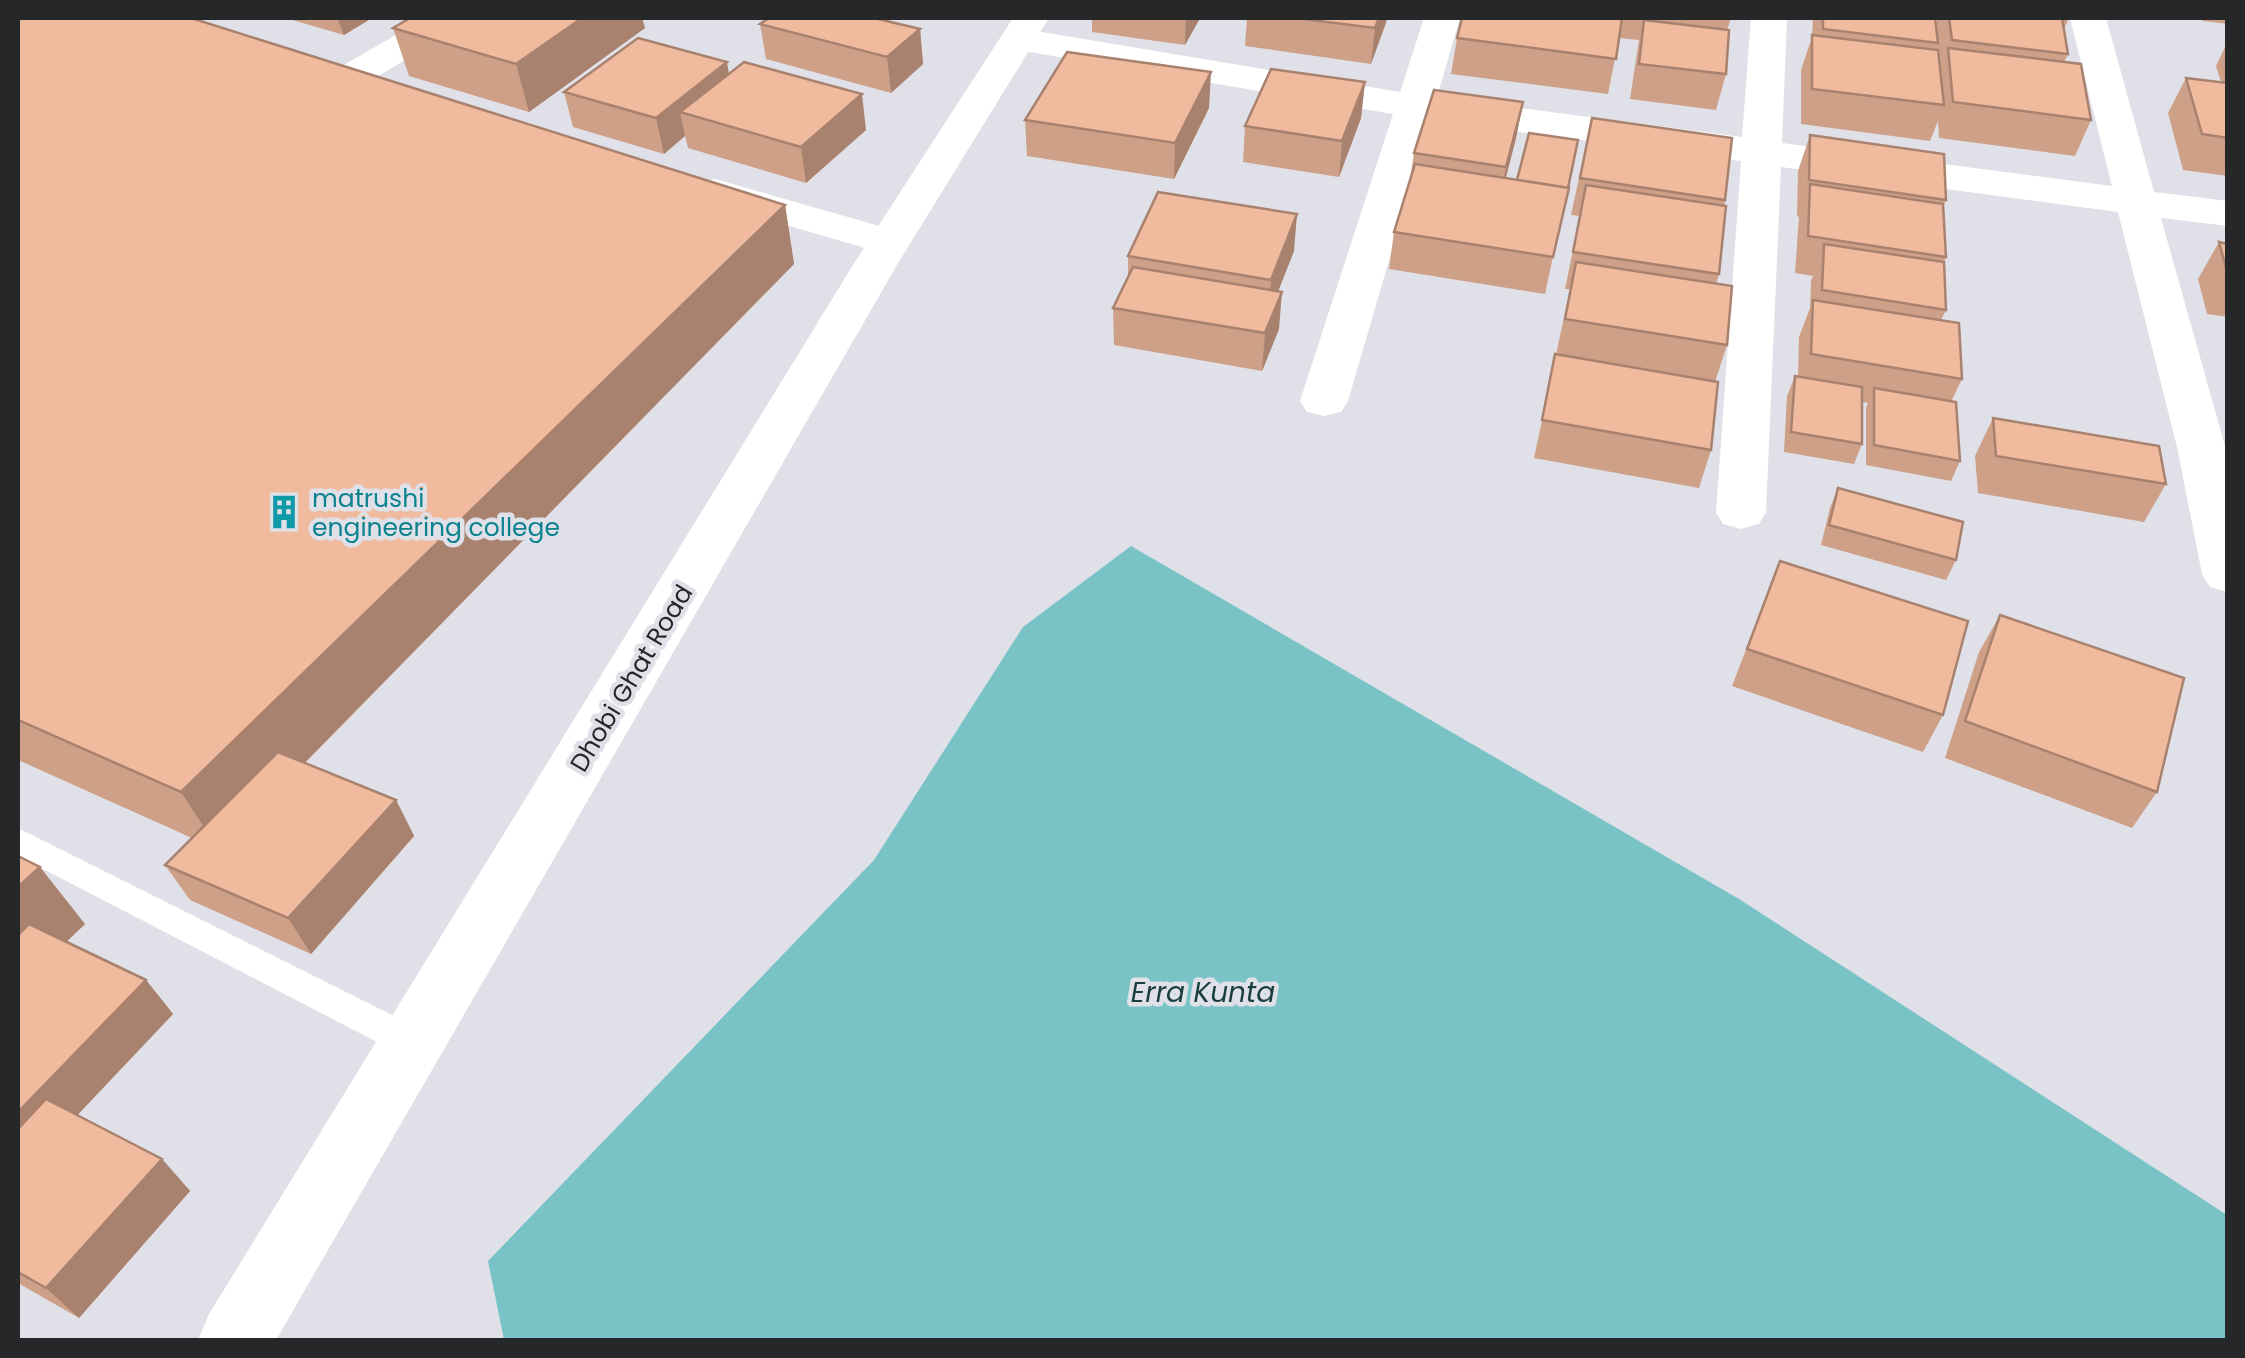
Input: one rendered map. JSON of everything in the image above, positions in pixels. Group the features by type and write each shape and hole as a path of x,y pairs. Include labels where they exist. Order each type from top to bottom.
{"street":[{"path":"400,98 324,83 450,18"},
{"path":"1324,401 1442,18"},
{"path":"1741,512 1769,18"},
{"path":"2088,18 2138,204 2214,449 2228,574"},
{"path":"1025,28 1416,106 2228,214"},
{"name":"Dhobi Ghat Road","path":"234,1340 415,1044 890,242 1025,28"},
{"path":"682,181 890,242"}],"lane":[{"path":"18,842 415,1044"}],"water":[{"name":"Erra Kunta","path":"1131,546 1739,899 2227,1215 2227,1340 504,1340 488,1261 874,860 1023,627"}],"building":[{"name":"matrushi engineering college","path":"18,18 191,18 785,205 181,792 18,720"},
{"path":"410,18 582,18 516,64 393,28"},
{"path":"769,18 874,18 920,29 887,57 760,24"},
{"path":"1295,18 1379,18 1375,28"},
{"path":"1462,18 1622,18 1616,59 1457,38"},
{"path":"1823,18 1935,18 1938,43 1823,29"},
{"path":"1949,18 2062,18 2068,54 1952,40"},
{"path":"1644,20 1729,30 1726,74 1639,64"},
{"path":"1812,35 1938,50 1944,105 1812,89"},
{"path":"638,38 727,62 656,118 564,92"},
{"path":"1948,48 2081,64 2091,120 1953,102"},
{"path":"1067,52 1211,72 1175,143 1025,120"},
{"path":"744,62 862,94 801,147 680,112"},
{"path":"1271,69 1365,82 1342,141 1245,126"},
{"path":"2186,78 2228,83 2228,138 2202,134"},
{"path":"1434,90 1523,102 1506,167 1414,153"},
{"path":"1592,118 1732,138 1725,200 1580,178"},
{"path":"1529,133 1578,140 1568,188 1517,180"},
{"path":"1810,135 1944,154 1946,200 1809,180"},
{"path":"1415,164 1569,188 1553,257 1394,232"},
{"path":"1810,184 1943,204 1946,257 1808,236"},
{"path":"1586,185 1726,206 1719,274 1573,252"},
{"path":"1158,192 1297,214 1271,280 1128,256"},
{"path":"2219,242 2228,244 2228,275"},
{"path":"1824,244 1944,262 1946,310 1822,290"},
{"path":"1576,262 1732,286 1727,345 1565,319"},
{"path":"1133,267 1282,292 1265,333 1113,308"},
{"path":"1813,300 1959,323 1962,379 1811,354"},
{"path":"1555,354 1718,382 1711,450 1542,420"},
{"path":"1795,376 1862,387 1862,444 1791,432"},
{"path":"1874,388 1956,402 1960,461 1874,445"},
{"path":"1993,418 2159,446 2166,484 1996,456"},
{"path":"1838,488 1963,522 1956,560 1829,525"},
{"path":"1780,561 1968,621 1943,715 1747,649"},
{"path":"2000,615 2184,678 2157,792 1965,721"},
{"path":"278,752 396,800 288,918 165,865"},
{"path":"18,856 40,867 18,887"},
{"path":"29,924 146,980 18,1112 18,935"},
{"path":"46,1099 162,1159 46,1288 18,1272 18,1129"}],"place":[{"name":"matrushi engineering college","path":"284,512"}]}
